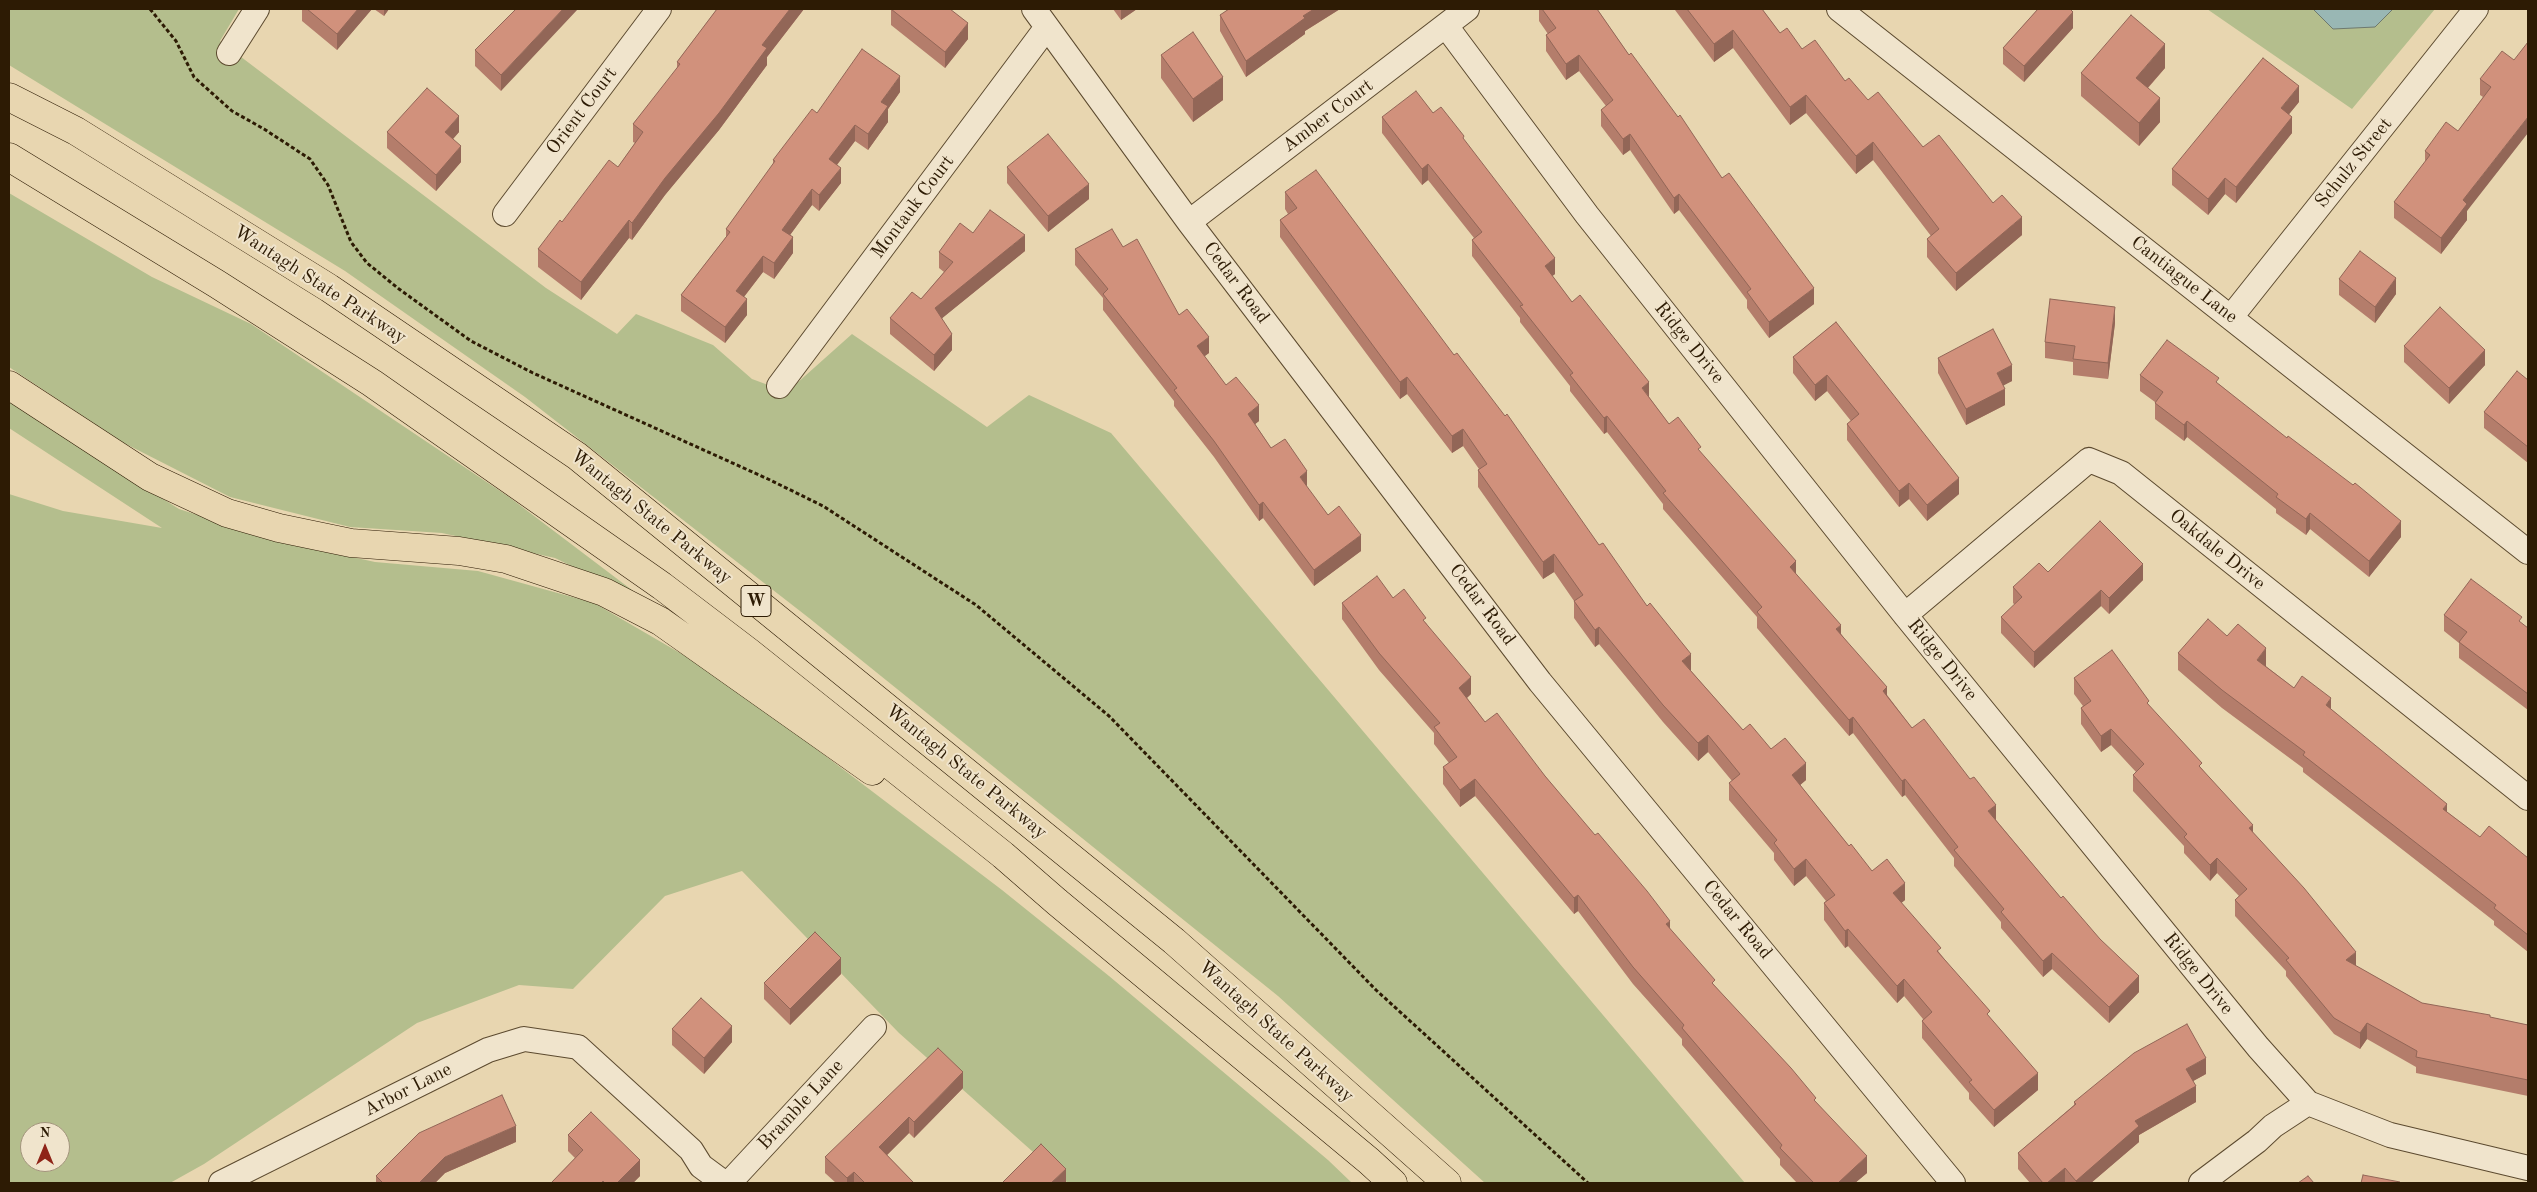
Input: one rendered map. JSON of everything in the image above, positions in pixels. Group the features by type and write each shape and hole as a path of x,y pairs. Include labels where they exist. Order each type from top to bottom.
{"highway":[{"name":"Wantagh State Parkway","path":"9,97 76,131 329,288 577,456 1174,941 1447,1183"},
{"name":"Wantagh State Parkway","path":"9,157 233,294 372,383 522,486 662,586 750,653 1003,855 1057,902 1370,1161 1393,1183"},
{"path":"9,385 150,477 227,513 279,528 351,543 459,551 506,559 604,592 660,621 836,746 1003,855"}],"street":[{"path":"230,53 257,9"},
{"name":"Orient Court","path":"505,214 659,9"},
{"name":"Amber Court","path":"1189,222 1467,9"},
{"name":"Cantiague Lane","path":"1839,9 2528,552"},
{"name":"Schulz Street","path":"2231,317 2476,9"},
{"name":"Cedar Road","path":"1040,18 1189,222 1540,682 1953,1183"},
{"name":"Montauk Court","path":"779,386 1040,18"},
{"name":"Ridge Drive","path":"1446,26 1587,215 1906,615 2258,1047 2308,1103 2390,1135 2528,1168"},
{"name":"Oakdale Drive","path":"1906,615 2089,460 2121,473 2528,798"},
{"name":"Bramble Lane","path":"729,1183 874,1027"},
{"name":"Arbor Lane","path":"221,1183 488,1050 524,1040 578,1048 691,1150 702,1166 724,1183"},
{"path":"2201,1183 2257,1141 2273,1126 2308,1103"}],"path":[{"path":"150,9 176,41 194,77 232,111 264,129 310,160 328,185 356,249 367,263 407,295 471,340 533,374 768,479 823,506 968,600 1013,636 1109,716 1376,990 1588,1183"}],"green space":[{"path":"9,9 239,9 220,41 546,288 617,334 636,314 713,345 752,379 787,392 852,334 987,427 1029,395 1111,433 1745,1183 1485,1183 1278,996 809,618 525,397 345,271 9,65"},
{"path":"2207,9 2435,9 2352,109"},
{"path":"9,193 152,277 251,324 509,497 653,606 555,558 442,533 350,527 230,497 122,442 9,367"},
{"path":"9,401 179,509 278,541 375,562 478,571 594,603 723,678 1002,890 1109,976 1328,1160 1352,1183 1068,1183 899,1033 742,871 665,896 573,989 519,985 417,1023 204,1164 170,1183 9,1183 9,494 63,511 162,528 9,428"}],"water":[{"path":"2313,9 2393,9 2375,27 2333,29"}],"building":[{"path":"307,9 358,9 337,34"},
{"path":"516,9 563,9 501,75 475,50"},
{"path":"717,9 790,9 762,45 767,48 719,113 665,178 632,223 629,220 581,282 538,249 560,220 562,222 609,160 618,167 643,132 633,124 680,64 677,62"},
{"path":"891,9 950,9 968,23 945,52"},
{"path":"1229,9 1314,9 1303,16 1305,18 1246,61 1220,15"},
{"path":"1542,9 1597,9 1629,55 1631,53 1678,117 1680,115 1722,178 1729,173 1814,288 1769,322 1747,292 1751,289 1679,194 1674,198 1630,134 1623,139 1601,110 1613,100 1579,55 1566,64 1546,35 1556,28"},
{"path":"1687,9 1762,9 1780,33 1787,28 1802,49 1815,40 1845,81 1849,78 1868,100 1878,92 1923,147 1939,135 1993,203 2002,195 2022,217 1956,273 1927,239 1939,229 1873,142 1856,156 1806,95 1790,107 1733,30 1714,44"},
{"path":"2038,9 2070,9 2073,12 2024,66 2003,48"},
{"path":"2131,15 2165,44 2136,78 2160,98 2139,123 2081,73"},
{"path":"1193,32 1223,77 1193,99 1161,55"},
{"path":"2528,42 2528,117 2463,200 2467,204 2441,238 2394,202 2430,155 2425,151 2446,122 2458,131 2491,87 2480,79 2502,51 2514,60"},
{"path":"862,49 900,76 881,102 888,106 868,134 855,125 829,159 841,168 819,195 812,189 782,230 793,237 774,263 763,256 736,291 747,299 725,327 681,295 730,232 726,229 775,161 773,160 812,109 817,113"},
{"path":"2263,58 2299,86 2281,108 2292,117 2236,187 2225,178 2208,199 2172,169"},
{"path":"427,88 459,116 445,132 461,146 436,175 387,132"},
{"path":"1416,91 1433,113 1441,107 1464,136 1463,138 1555,258 1545,266 1572,302 1580,295 1649,382 1642,388 1669,424 1678,417 1701,447 1698,449 1796,561 1790,567 1841,625 1836,629 1887,687 1883,691 1912,728 1924,719 1970,779 1974,777 1996,805 1988,811 2061,898 2063,896 2100,939 2139,976 2109,1007 2052,953 2043,961 2001,912 2004,909 1954,850 1958,847 1905,779 1902,781 1853,717 1849,720 1757,612 1762,607 1663,493 1666,491 1607,416 1604,418 1570,375 1573,373 1520,306 1523,305 1472,240 1482,232 1428,164 1422,169 1382,117"},
{"path":"1048,134 1089,184 1048,216 1007,167"},
{"path":"1316,170 1454,355 1457,353 1505,416 1507,414 1599,545 1603,543 1647,606 1650,603 1691,654 1682,661 1743,730 1750,724 1771,749 1785,738 1806,763 1792,775 1849,846 1851,844 1872,871 1887,859 1905,883 1893,893 1941,948 1937,951 1990,1011 1987,1014 2038,1073 1994,1110 1969,1082 1972,1080 1922,1021 1932,1012 1904,979 1897,986 1848,929 1845,931 1824,903 1835,895 1806,859 1794,869 1774,843 1777,840 1729,783 1740,774 1708,735 1698,743 1663,705 1599,627 1595,630 1574,601 1583,595 1554,554 1543,562 1478,470 1487,464 1463,429 1452,436 1407,377 1400,382 1280,220 1297,208 1285,192"},
{"path":"990,210 1025,235 935,308 952,334 934,355 890,318 912,292 921,299 953,262 939,252 960,223 973,233"},
{"path":"1112,229 1123,247 1137,239 1179,315 1187,309 1209,337 1197,346 1226,385 1236,377 1259,405 1248,414 1271,448 1285,439 1307,471 1300,477 1328,515 1339,506 1361,535 1314,570 1263,502 1259,505 1214,441 1174,390 1177,388 1103,294 1108,289 1075,249"},
{"path":"2360,251 2396,278 2375,307 2339,279"},
{"path":"2050,299 2115,307 2108,363 2073,359 2075,346 2045,342"},
{"path":"2440,307 2485,350 2449,388 2404,346"},
{"path":"1836,322 1959,478 1927,505 1909,483 1899,491 1847,424 1859,414 1827,375 1815,385 1793,357"},
{"path":"1993,329 2012,365 1997,373 2005,389 1966,409 1938,358"},
{"path":"2167,340 2219,378 2216,382 2287,438 2288,436 2353,485 2355,483 2401,521 2369,561 2310,513 2306,519 2276,497 2278,494 2187,421 2184,425 2155,403 2163,392 2140,375"},
{"path":"2517,371 2528,380 2528,447 2484,412"},
{"path":"2100,521 2143,564 2109,598 2101,590 2034,652 2001,617 2022,597 2013,587 2039,563 2048,572"},
{"path":"1377,576 1393,598 1404,589 1426,618 1423,620 1471,677 1459,688 1485,722 1497,713 1545,776 1595,835 1598,833 1647,891 1670,921 1666,924 1715,980 1712,983 1791,1068 1816,1098 1814,1100 1867,1156 1838,1183 1814,1183 1780,1148 1782,1145 1682,1028 1684,1025 1633,967 1578,895 1574,898 1475,779 1460,790 1443,767 1457,757 1434,727 1440,723 1379,653 1342,603"},
{"path":"2471,579 2522,617 2519,621 2528,628 2528,694 2459,642 2467,632 2444,615"},
{"path":"2208,619 2227,636 2238,624 2266,648 2257,660 2294,688 2302,676 2331,698 2326,705 2447,804 2443,809 2480,837 2489,826 2528,858 2528,935 2494,908 2496,905 2303,755 2305,752 2222,690 2178,653"},
{"path":"2112,650 2149,701 2147,703 2202,763 2199,766 2253,825 2249,828 2304,888 2356,952 2346,960 2422,1003 2490,1015 2490,1017 2528,1025 2528,1080 2416,1057 2417,1051 2367,1023 2360,1033 2334,1018 2286,960 2289,958 2235,900 2247,889 2217,858 2210,865 2184,837 2187,834 2133,775 2144,764 2111,729 2101,736 2081,708 2091,701 2074,678"},
{"path":"815,932 841,958 790,1009 764,983"},
{"path":"701,998 732,1026 704,1058 672,1029"},
{"path":"2187,1024 2206,1058 2186,1069 2196,1086 2135,1121 2139,1126 2076,1181 2065,1168 2047,1183 2043,1183 2018,1153 2076,1104 2074,1102 2134,1053"},
{"path":"938,1048 963,1072 914,1122 909,1117 879,1147 914,1183 865,1183 854,1172 847,1178 825,1157"},
{"path":"502,1095 516,1126 445,1157 419,1183 383,1183 376,1176 419,1133"},
{"path":"591,1112 640,1160 617,1183 605,1183 603,1181 601,1183 551,1183 583,1150 568,1135"},
{"path":"1041,1144 1066,1169 1051,1183 1002,1183"},
{"path":"2363,1175 2400,1182 2400,1183 2361,1183"},
{"path":"2308,1176 2314,1183 2298,1183"}]}
